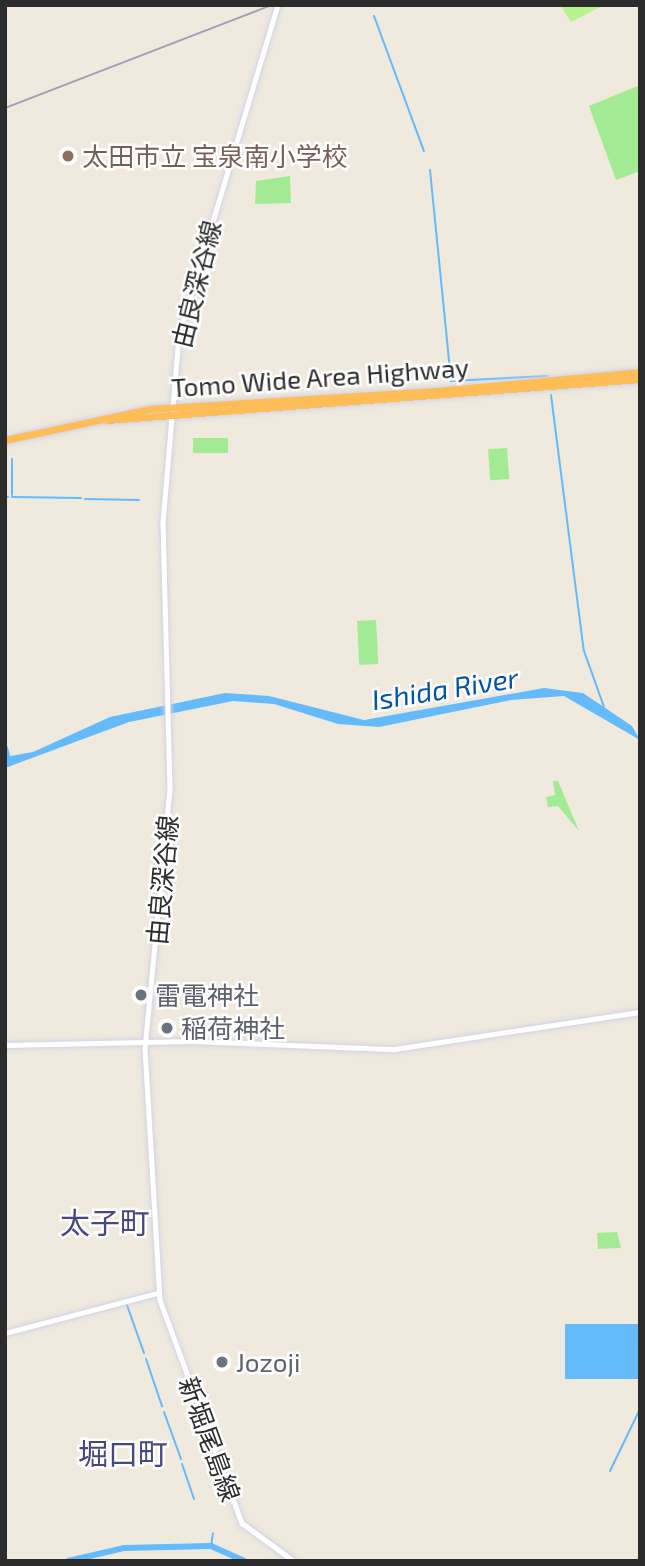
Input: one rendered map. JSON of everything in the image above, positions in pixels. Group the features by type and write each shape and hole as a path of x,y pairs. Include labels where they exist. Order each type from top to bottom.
{"highway":[{"name":"Tomo Wide Area Highway","path":"5,442 85,419 640,372"},
{"name":"Tomo Wide Area Highway","path":"173,410 423,399 640,379"}],"main road":[{"name":"由良深谷線","path":"147,1043 170,789 163,522 179,337 278,5"},
{"path":"5,1045 147,1043 395,1049 640,1012"},
{"name":"新堀尾島線","path":"147,1043 158,1293 242,1523 293,1561"},
{"path":"5,1333 158,1293"}],"green space":[{"path":"560,5 604,5 571,22"},
{"path":"640,85 640,171 616,180 589,106"},
{"path":"290,176 291,203 255,204 256,181"},
{"path":"193,438 228,438 228,453 193,453"},
{"path":"507,448 509,479 490,480 488,449"},
{"path":"376,620 378,664 359,665 357,621"},
{"path":"553,781 558,781 579,831 558,806 548,807 546,797 555,795"},
{"path":"617,1232 621,1248 598,1249 597,1233"}],"water":[{"path":"544,688 583,693 632,726 640,740 564,696 511,700 379,727 338,724 274,704 233,701 129,722 5,768 5,757 33,752 110,717 225,693 269,696 364,720"},
{"path":"565,1324 640,1324 640,1379 565,1379"}],"waterway":[{"path":"374,16 424,151"},
{"path":"430,170 451,381 547,376"},
{"path":"551,395 584,651 604,707"},
{"path":"12,459 12,495"},
{"path":"12,497 81,498"},
{"path":"85,499 139,500"},
{"path":"5,748 9,763"},
{"path":"127,1305 144,1353"},
{"path":"146,1359 162,1406"},
{"path":"610,1471 640,1409"},
{"path":"164,1412 181,1459"},
{"path":"182,1464 194,1499"},
{"path":"211,1546 213,1533"},
{"path":"68,1561 124,1548 211,1546 244,1561"}],"railway":[{"path":"5,108 272,5"}],"place":[{"name":"太田市立 宝泉南小学校","path":"68,156"},
{"name":"雷電神社","path":"141,995"},
{"name":"稲荷神社","path":"167,1028"},
{"name":"Jozoji","path":"222,1362"}],"district":[{"name":"太子町","path":"105,1222"},
{"name":"堀口町","path":"123,1453"}],"water label":[{"name":"Ishida River","path":"445,688"}]}
